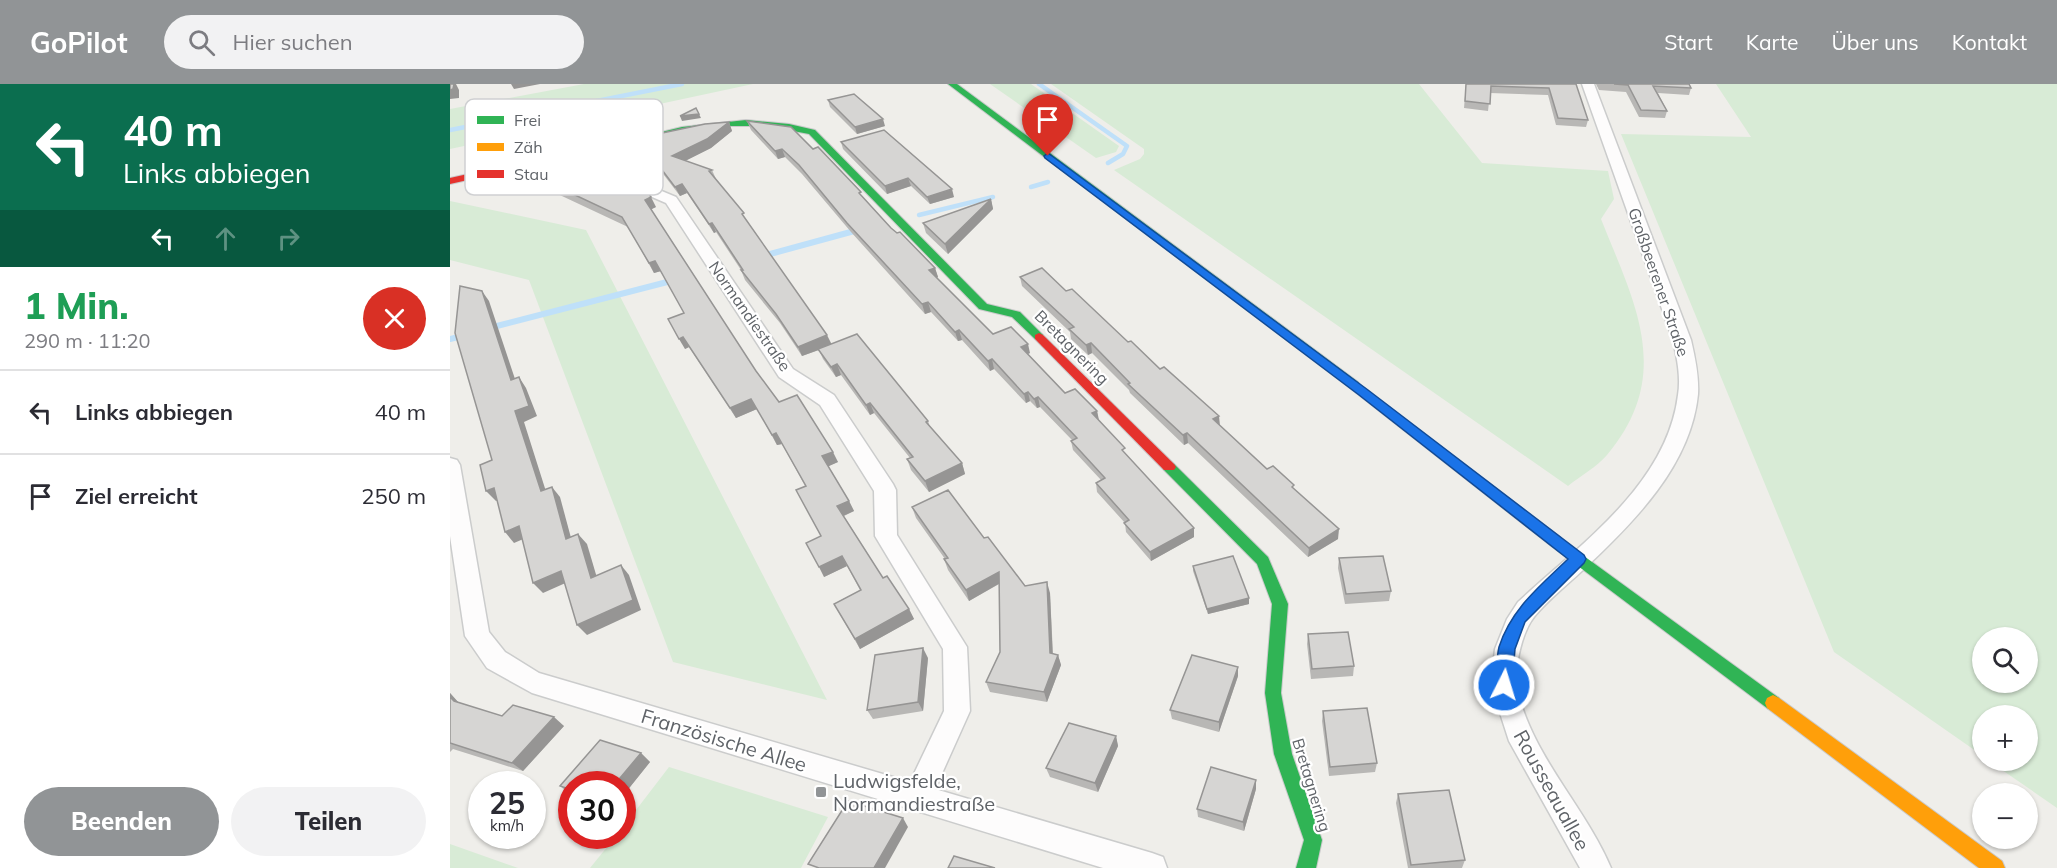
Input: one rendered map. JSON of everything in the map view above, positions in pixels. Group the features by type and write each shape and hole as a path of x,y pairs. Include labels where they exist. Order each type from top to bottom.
{"street":[{"path":"952,84 1364,393 1578,559 1995,868"},
{"name":"Großbeerener Straße","path":"1578,559 1632,507 1654,481 1675,440 1685,412 1688,395 1688,368 1682,340 1588,84"},
{"name":"Bretagnering","path":"663,133 714,122 765,120 795,125 812,132 983,307 1016,314 1263,561 1280,604 1273,693 1283,754 1313,840 1306,868"},
{"name":"Bretagnering","path":"450,180 465,177"},
{"name":"Normandiestraße","path":"663,195 671,200 786,372 827,400 885,490 886,536 955,647 957,711 917,798"},
{"name":"Französische Allee","path":"450,465 477,636 496,660 532,682 1152,868"},
{"name":"Rousseauallee","path":"1578,559 1526,609 1519,619 1507,649 1504,685 1518,732 1596,868"}],"green space":[{"path":"584,84 753,84 663,103 663,99 504,99"},
{"path":"990,84 1031,84 1119,146 1116,152 1096,158"},
{"path":"1051,84 1419,84 1482,163 1608,171 1614,199 1601,219 1635,309 1642,338 1644,367 1639,396 1628,425 1607,455 1568,486 1114,170 1140,159 1144,154 1144,149"},
{"path":"1716,84 2057,84 2057,808 2038,795 2038,783 2021,783 2003,771 2038,771 2038,705 1972,705 1972,748 1834,652 1621,134 1751,137"},
{"path":"465,106 465,146 450,149 450,109"},
{"path":"450,201 586,230 827,700 673,662 529,280 450,260"},
{"path":"669,767 828,817 801,868 590,868 605,849 636,849 636,810"},
{"path":"450,844 518,868 450,868"}],"building":[{"path":"1466,84 1576,84 1588,120 1558,118 1549,88 1491,86 1490,104 1465,101"},
{"path":"1614,84 1689,84 1691,88 1653,86 1667,111 1641,110 1628,85"},
{"path":"854,94 883,119 855,127 828,100"},
{"path":"696,108 699,114 680,116"},
{"path":"747,121 791,127 813,149 818,147 861,192 859,193 891,228 897,233 900,232 935,268 929,270 993,334 1011,327 1028,344 1021,347 1065,393 1075,389 1097,411 1092,413 1125,448 1122,450 1194,528 1150,552 1124,523 1129,520 1096,483 1105,478 1071,441 1077,438 1038,397 1034,399 1028,392 1024,394 992,359 988,361 959,330 955,332 928,302 922,304 847,223 799,165 782,149 775,151"},
{"path":"729,122 707,139 672,156 712,170 709,171 744,213 742,214 827,335 798,347 776,314 741,270 743,270 712,223 709,224 682,184 675,187 663,171 663,133 705,124"},
{"path":"884,130 952,189 927,197 908,178 885,186 841,142"},
{"path":"575,195 650,195 651,197 645,200 756,371 779,402 797,395 833,452 822,456 849,501 837,506 883,578 887,576 909,609 855,639 834,604 861,590 842,556 819,567 806,543 821,536 796,490 806,486 776,433 772,435 751,399 730,408 683,337 679,339 668,319 684,313 655,261 649,263 622,217"},
{"path":"991,199 945,244 923,223"},
{"path":"1042,268 1066,291 1072,289 1160,369 1164,367 1219,416 1213,419 1267,469 1273,466 1294,485 1292,487 1339,529 1309,548 1187,433 1183,435 1128,384 1130,383 1091,343 1086,345 1069,329 1074,327 1020,277"},
{"path":"460,286 482,291 511,380 519,377 529,406 515,411 541,491 552,487 566,539 578,534 591,578 621,565 633,600 577,625 561,571 533,583 519,526 505,532 494,488 486,491 480,465 492,460 455,333"},
{"path":"857,334 928,421 926,422 962,463 925,481 907,459 913,457 870,403 866,405 837,364 831,367 818,349"},
{"path":"948,490 984,538 988,537 1025,586 1047,582 1050,653 1058,655 1044,692 986,682 1000,652 999,572 966,590 944,559 948,558 912,507"},
{"path":"1233,556 1249,598 1207,609 1193,566"},
{"path":"1383,556 1391,591 1346,594 1339,558"},
{"path":"1348,632 1354,666 1312,669 1308,634"},
{"path":"923,648 918,702 867,710 875,655"},
{"path":"1192,655 1238,667 1219,722 1170,710"},
{"path":"450,697 454,701 502,716 513,705 554,717 512,763 450,743"},
{"path":"1367,708 1377,763 1330,767 1323,711"},
{"path":"1069,723 1116,736 1095,783 1046,768"},
{"path":"600,740 641,753 626,771 573,771"},
{"path":"1211,767 1256,780 1243,822 1197,809"},
{"path":"1449,790 1465,860 1411,865 1398,794"},
{"path":"848,801 903,818 874,868 819,868 808,864"},
{"path":"954,856 995,868 948,868"}],"waterway":[{"path":"606,99 682,84"},
{"path":"1039,84 1127,146 1123,154 1108,163"},
{"path":"450,130 465,127"},
{"path":"1031,187 1048,182"},
{"path":"919,215 993,197"},
{"path":"763,256 858,230"},
{"path":"489,328 675,280"},
{"path":"450,339 466,335"}],"traffic: fast":[{"path":"952,84 1354,385"},
{"path":"663,133 703,125 746,122 767,123 812,132 983,307 1016,314 1039,337"},
{"path":"1169,467 1263,561 1280,604 1273,693 1283,754 1313,840 1306,868"},
{"path":"1555,541 1773,703"}],"traffic: slow":[{"path":"1773,703 1995,868"}],"traffic: jam":[{"path":"450,181 465,178"},
{"path":"1039,337 1169,467"},
{"path":"1354,385 1555,541"}],"place":[{"name":"Ludwigsfelde, Normandiestraße","path":"821,792"}],"route":[{"path":"1048,156 1364,393 1578,559 1526,609 1519,619 1507,649 1504,685"}]}
